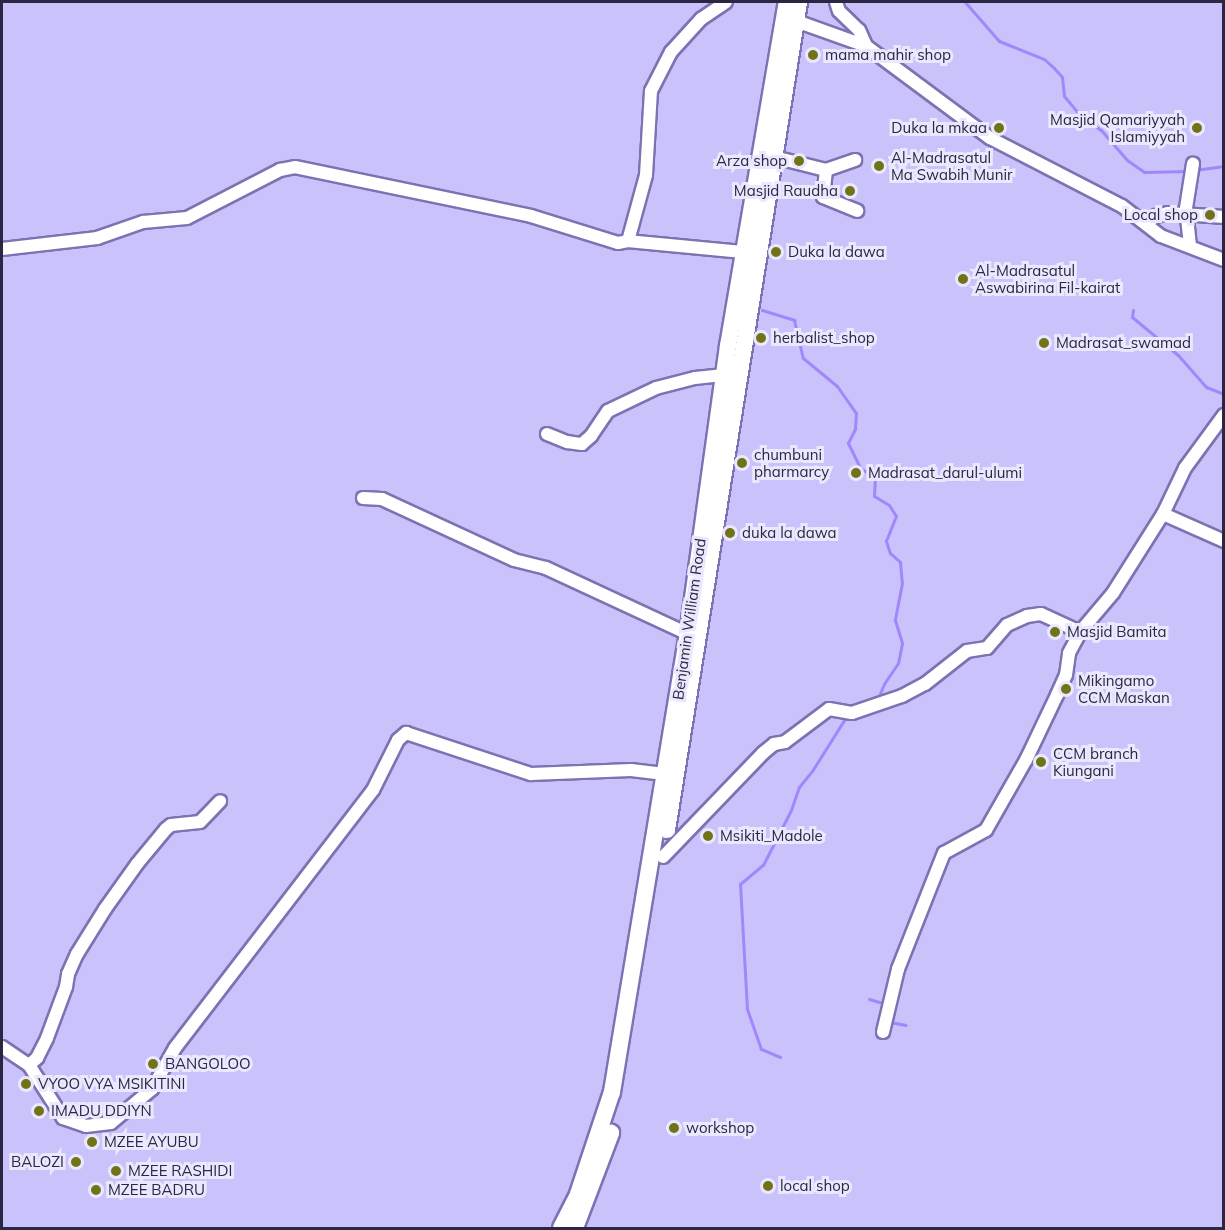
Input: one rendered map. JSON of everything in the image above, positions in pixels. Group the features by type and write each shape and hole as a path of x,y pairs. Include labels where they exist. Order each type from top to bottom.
{"main road":[{"name":"Benjamin William Road","path":"561,1228 578,1194 612,1092 671,775 752,253 787,2"},
{"name":"Benjamin William Road","path":"576,1228 605,1153 623,1094 663,857 688,634 725,375 774,157 799,2"}],"street":[{"path":"628,241 646,175 651,91 671,52 701,19 726,2"},
{"path":"836,2 839,11 859,30 866,46"},
{"path":"796,21 866,46 990,138 1122,206 1161,236 1224,260"},
{"path":"774,157 826,170 855,159"},
{"path":"1190,246 1186,208 1193,164"},
{"path":"2,249 97,238 143,222 187,218 280,170 295,166 531,216 618,243 628,241 752,253"},
{"path":"826,170 823,197 857,211"},
{"path":"1146,224 1156,216 1168,213 1224,217"},
{"path":"547,434 567,442 582,444 591,436 608,411 656,388 695,378 725,375"},
{"path":"882,1032 898,969 944,853 986,830 1026,760 1057,695 1066,675 1068,653 1080,632 1113,593 1163,514 1185,468 1224,415"},
{"path":"363,498 382,499 514,560 546,568 688,634"},
{"path":"1163,514 1224,541"},
{"path":"663,857 774,744 785,742 830,709 849,712 902,696 925,684 967,651 987,648 1007,626 1027,616 1041,614 1080,632"},
{"path":"2,1047 29,1065 63,1118 86,1126 111,1123 152,1089 175,1048 373,790 398,740 406,733 531,774 631,770 671,775"},
{"path":"29,1065 37,1058 47,1038 77,954 130,873 166,829 171,825 200,822 220,801"}],"waterway":[{"path":"965,2 999,41 1044,59 1054,68 1062,77 1064,96 1080,115 1101,130 1127,160 1144,172 1189,171"},
{"path":"1195,170 1224,166"},
{"path":"762,310 794,320 803,358 837,386 856,413 855,429 848,443 860,468 875,477 874,496 889,505 896,516 886,541 890,553 900,562 902,583 895,620 902,643 898,663 879,696 873,700"},
{"path":"1133,310 1132,317 1178,355 1206,387 1224,394"},
{"path":"780,1057 761,1049 747,1009 740,884 763,865 791,810 799,787 812,771 846,717"},
{"path":"869,999 887,1004"},
{"path":"890,1022 906,1025"}],"place":[{"name":"mama mahir shop","path":"813,55"},
{"name":"Duka la mkaa","path":"999,128"},
{"name":"Masjid Qamariyyah Islamiyyah","path":"1197,128"},
{"name":"Arza shop","path":"799,161"},
{"name":"Al-Madrasatul Ma Swabih Munir","path":"879,166"},
{"name":"Masjid Raudha","path":"850,191"},
{"name":"Local shop","path":"1210,215"},
{"name":"Duka la dawa","path":"776,252"},
{"name":"Al-Madrasatul Aswabirina Fil-kairat","path":"963,279"},
{"name":"herbalist_shop","path":"761,338"},
{"name":"Madrasat_swamad","path":"1044,343"},
{"name":"chumbuni pharmarcy","path":"742,463"},
{"name":"Madrasat_darul-ulumi","path":"856,473"},
{"name":"duka la dawa","path":"730,533"},
{"name":"Masjid Bamita","path":"1055,632"},
{"name":"Mikingamo CCM Maskan","path":"1066,689"},
{"name":"CCM branch Kiungani","path":"1041,762"},
{"name":"Msikiti_Madole","path":"708,836"},
{"name":"BANGOLOO","path":"153,1064"},
{"name":"VYOO VYA MSIKITINI","path":"26,1084"},
{"name":"IMADU DDIYN","path":"39,1111"},
{"name":"workshop","path":"674,1128"},
{"name":"MZEE AYUBU","path":"92,1142"},
{"name":"BALOZI","path":"76,1162"},
{"name":"MZEE RASHIDI","path":"116,1171"},
{"name":"local shop","path":"768,1186"},
{"name":"MZEE BADRU","path":"96,1190"}]}
